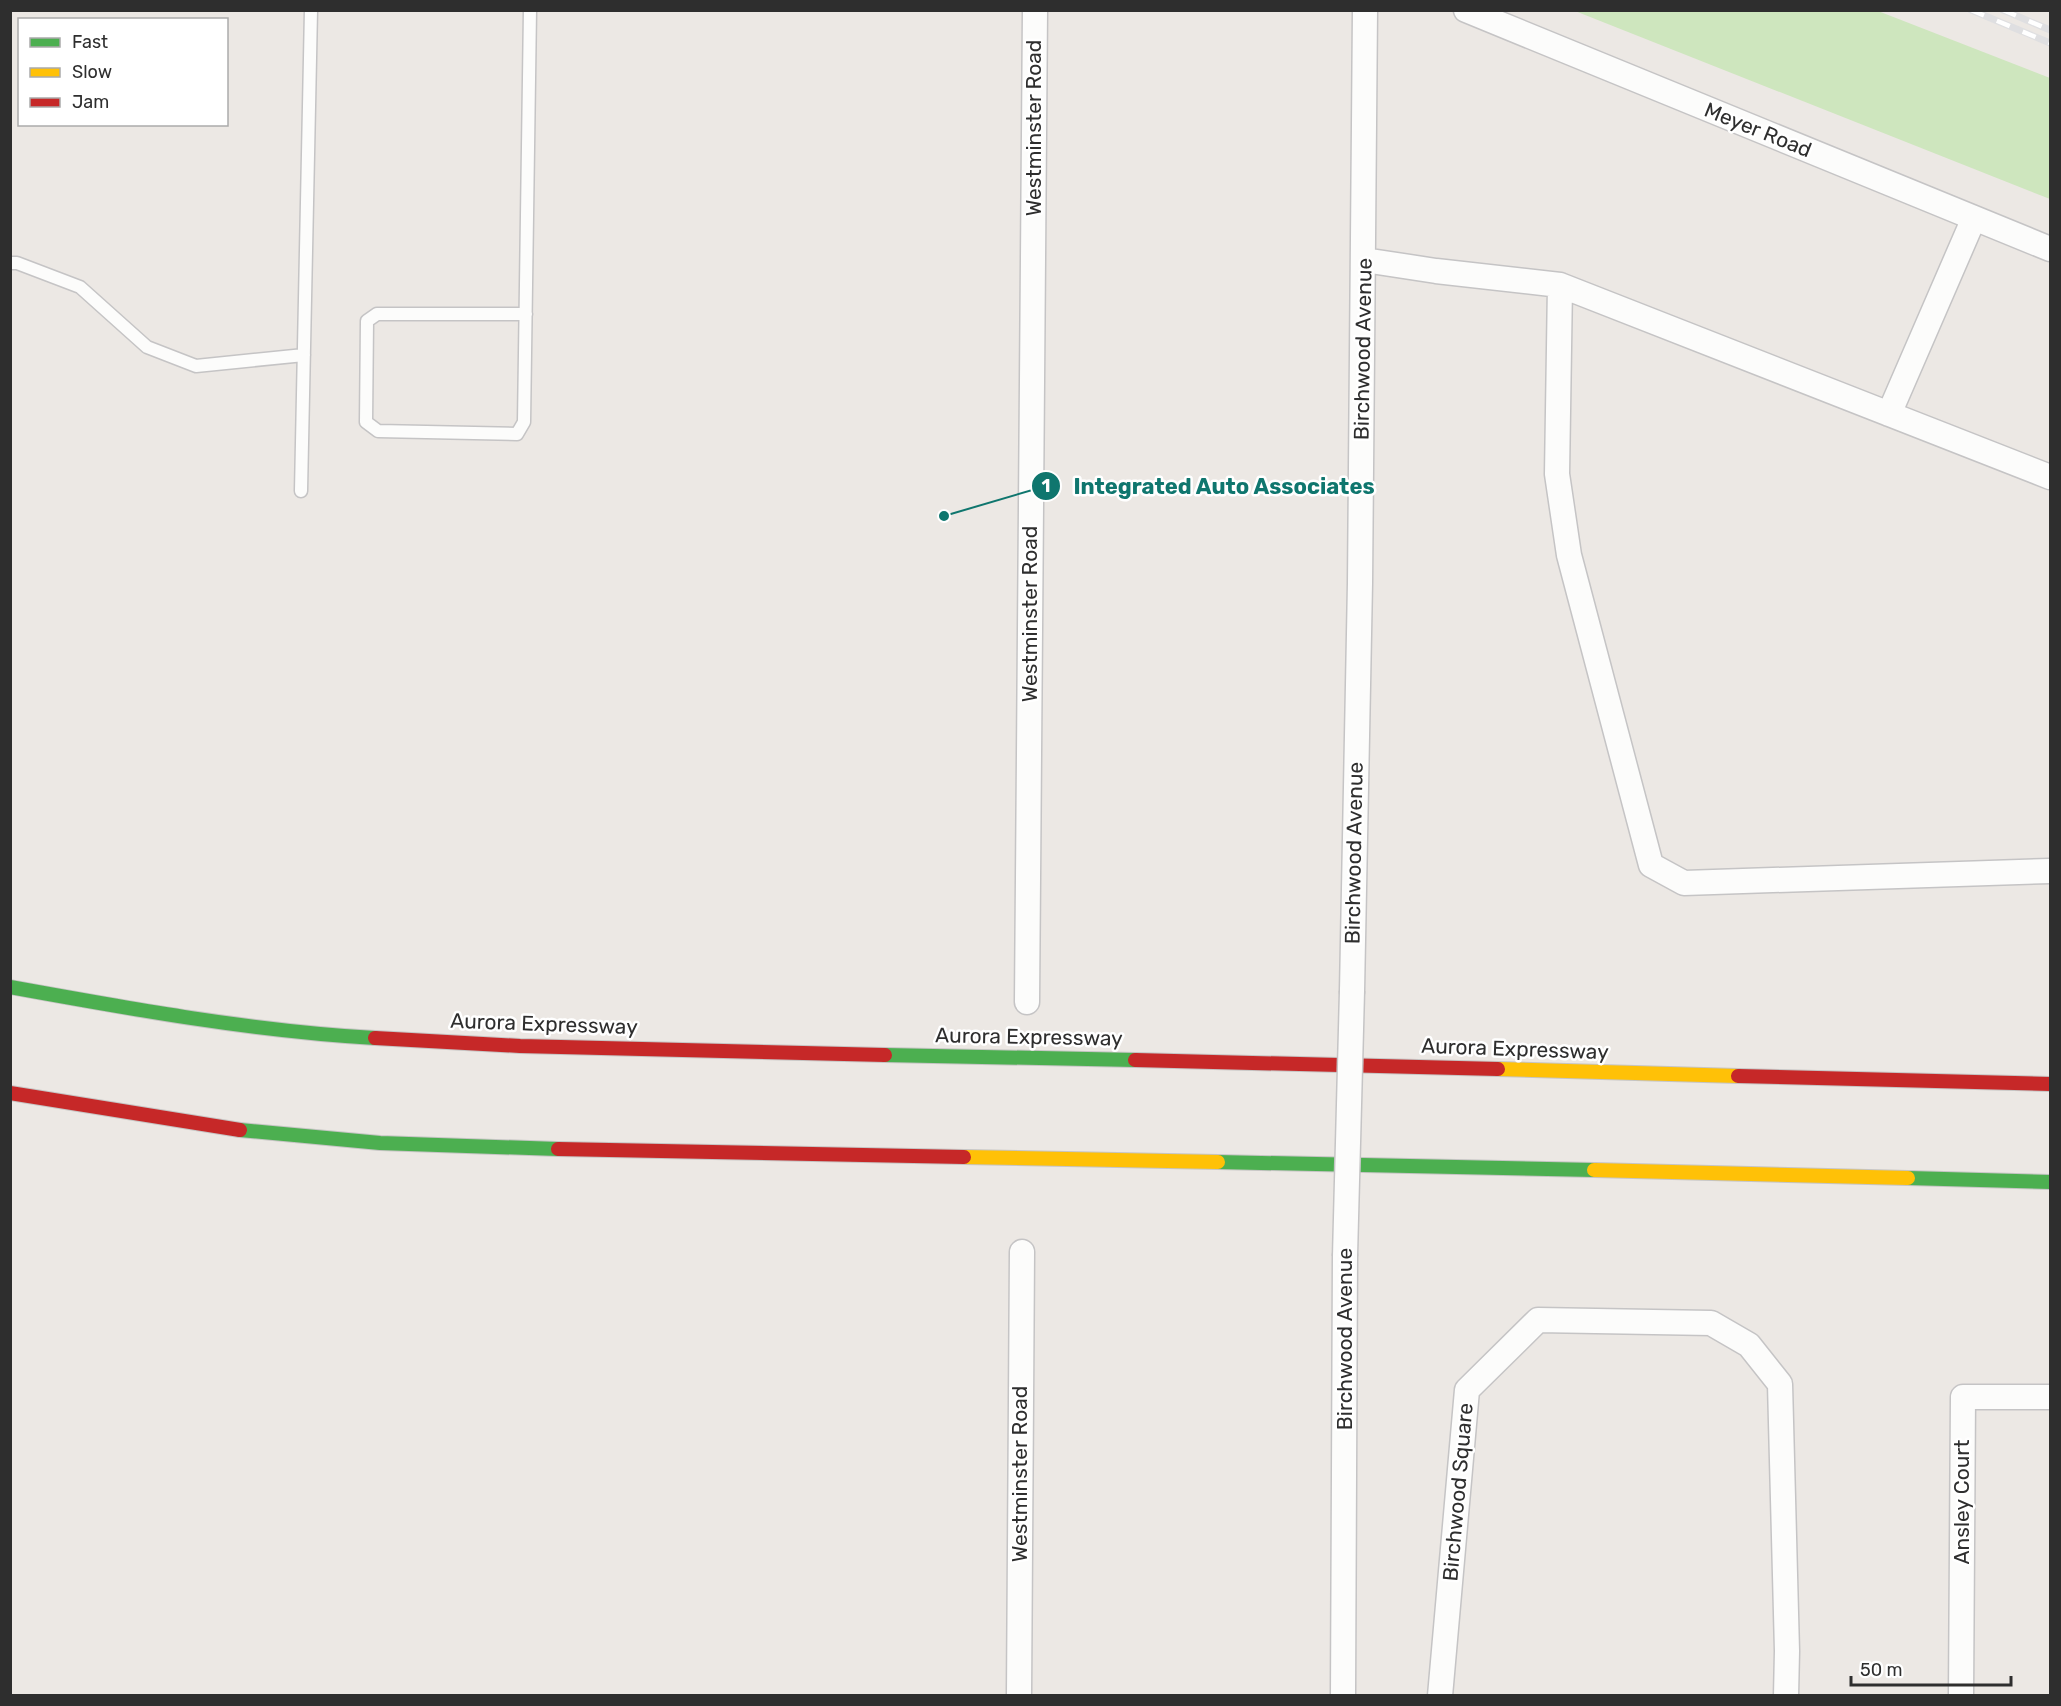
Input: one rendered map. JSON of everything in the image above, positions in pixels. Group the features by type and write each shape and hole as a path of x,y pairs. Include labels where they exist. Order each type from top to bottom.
{"highway":[{"name":"Aurora Expressway","path":"10,987 183,1018 341,1036 520,1046 2050,1084"},
{"path":"10,1093 239,1130 381,1143 584,1150 1552,1168 2050,1182"}],"street":[{"name":"Westminster Road","path":"1027,1002 1035,10"},
{"name":"Birchwood Avenue","path":"1343,1695 1345,1256 1352,991 1364,260 1365,10"},
{"name":"Meyer Road","path":"1466,10 2050,249"},
{"path":"1889,414 1974,218"},
{"path":"1364,260 1436,271 1560,285 2050,477"},
{"path":"1560,285 1557,474 1569,555 1651,865 1684,883 2050,871"},
{"name":"Westminster Road","path":"1018,1695 1022,1252"},
{"name":"Birchwood Square","path":"1440,1695 1467,1390 1538,1320 1711,1323 1749,1345 1780,1384 1787,1651 1786,1695"},
{"name":"Ansley Court","path":"1961,1695 1963,1397 2050,1397"}],"lane":[{"path":"301,491 310,10"},
{"path":"526,314 377,314 372,317 367,321 366,422 378,431 517,434 524,422 526,314 530,10"},
{"path":"10,263 17,263 80,287 147,347 196,366 304,356"}],"green space":[{"path":"1575,11 1878,11 2050,78 2050,199"}],"railway":[{"path":"1971,10 2050,43"},
{"path":"2003,10 2050,30"}],"traffic: fast":[{"path":"10,987 237,1025 375,1038"},
{"path":"885,1055 1135,1060"},
{"path":"240,1130 380,1143 558,1149"},
{"path":"1218,1162 1594,1170"},
{"path":"1908,1178 2050,1182"}],"traffic: slow":[{"path":"1498,1069 1738,1076"},
{"path":"964,1157 1218,1162"},
{"path":"1594,1170 1908,1178"}],"traffic: jam":[{"path":"375,1038 520,1046 885,1055"},
{"path":"1135,1060 1498,1069"},
{"path":"1738,1076 2050,1084"},
{"path":"10,1093 240,1130"},
{"path":"558,1149 964,1157"}],"place":[{"name":"Integrated Auto Associates","path":"944,516"}]}
